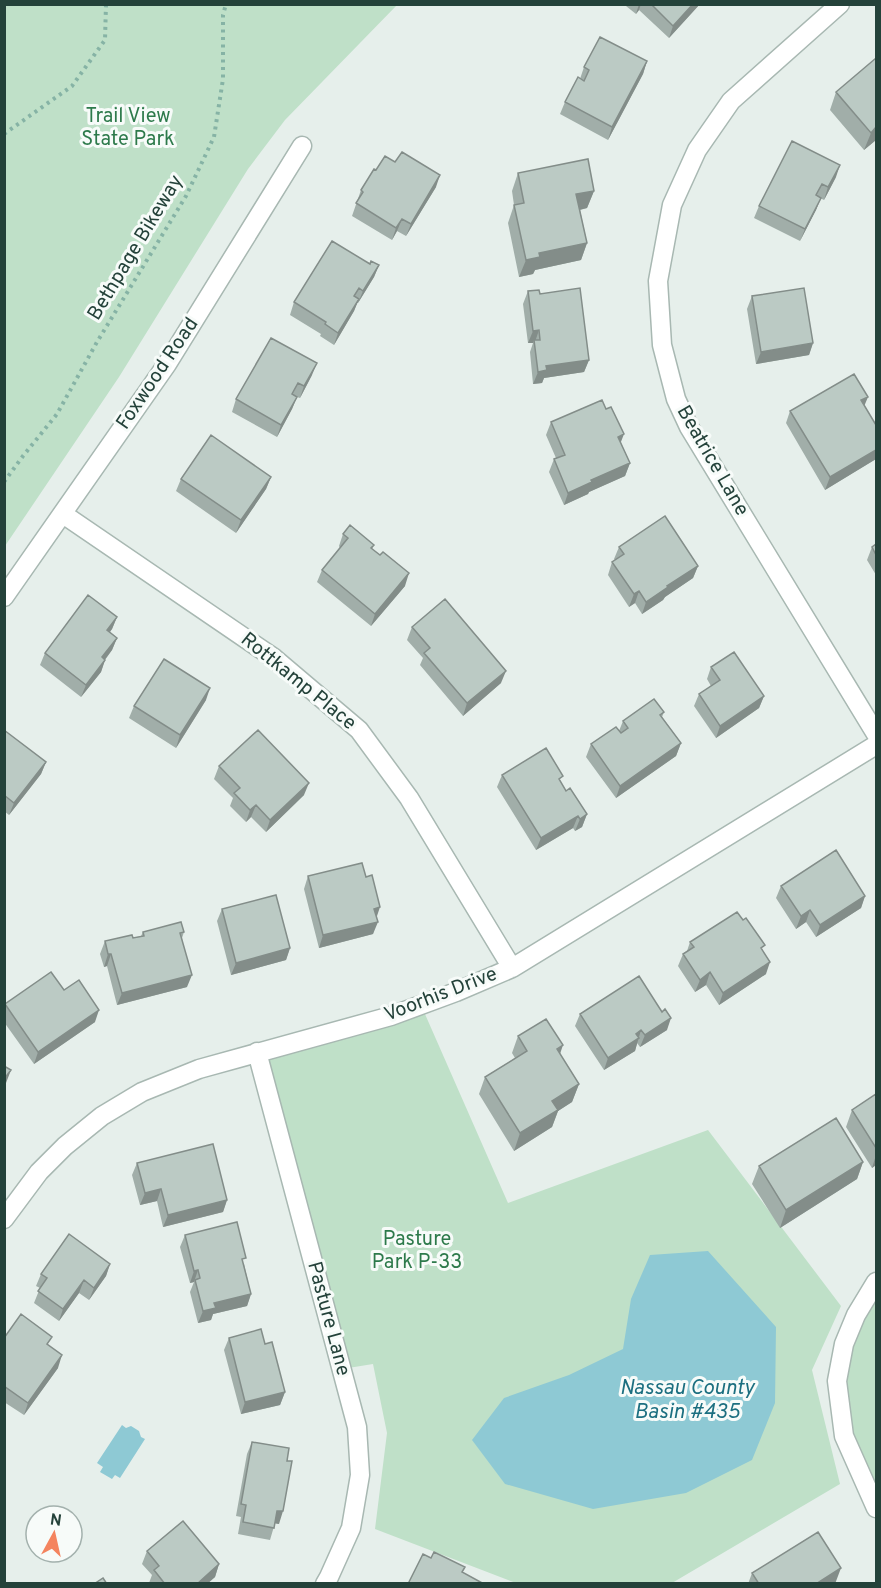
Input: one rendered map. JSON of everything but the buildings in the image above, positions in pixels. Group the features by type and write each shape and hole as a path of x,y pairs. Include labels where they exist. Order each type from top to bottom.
{"street":[{"name":"Beatrice Lane","path":"840,4 731,101 697,150 672,206 658,281 662,345 676,399 688,427 876,734"},
{"name":"Foxwood Road","path":"4,597 167,364 302,146"},
{"name":"Rottkamp Place","path":"63,514 274,658 358,730 410,798 512,968"},
{"name":"Voorhis Drive","path":"4,1219 39,1172 65,1146 102,1116 142,1092 199,1069 391,1016 456,993 512,968 876,745"},
{"name":"Pasture Lane","path":"257,1052 357,1427 360,1475 351,1527 325,1584"},
{"path":"876,1282 856,1315 844,1344 837,1381 844,1436 876,1508"}],"path":[{"path":"4,134 72,86 105,40 106,4"},
{"name":"Bethpage Bikeway","path":"4,482 57,414 97,342 186,196 214,137 224,79 223,15 226,4"}],"green space":[{"name":"Trail View State Park","path":"4,5 397,5 285,120 248,169 119,377 5,546"},
{"name":"Pasture Park P-33","path":"421,1005 508,1203 708,1130 841,1306 812,1370 840,1484 672,1583 516,1583 375,1529 387,1433 373,1364 342,1369 257,1052"},
{"path":"876,1282 876,1508 844,1436 844,1344"}],"water":[{"name":"Nassau County Basin #435","path":"708,1251 776,1327 775,1403 752,1460 686,1493 593,1509 505,1484 472,1440 504,1398 569,1375 623,1349 631,1299 650,1255"},
{"path":"122,1425 126,1428 131,1426 145,1439 120,1478 115,1475 112,1479 100,1472 103,1467 97,1463"}]}
